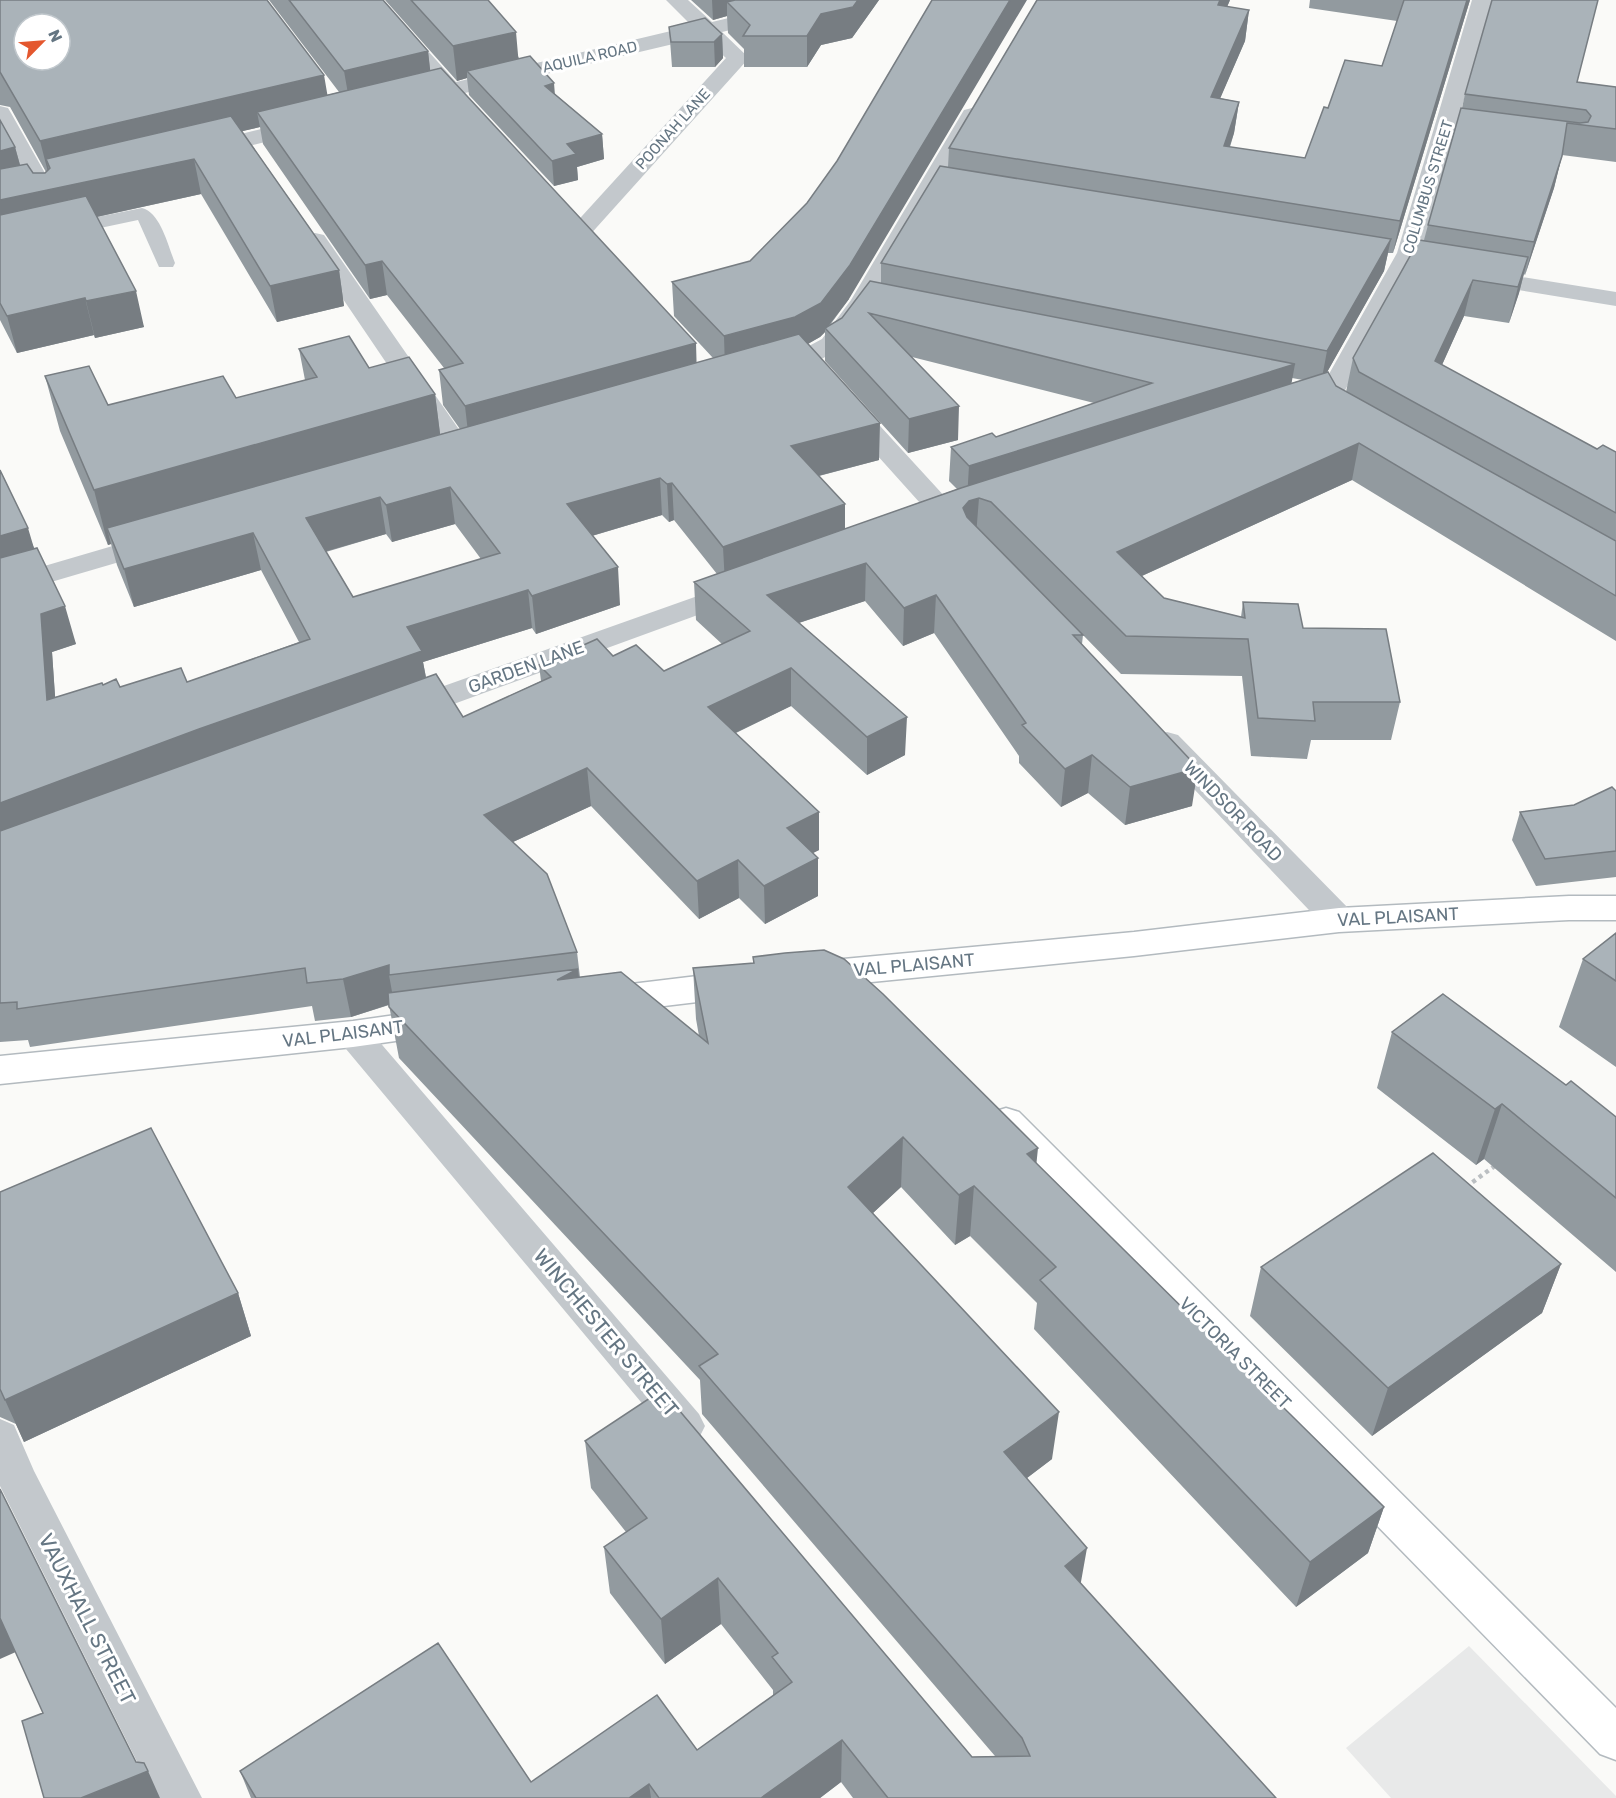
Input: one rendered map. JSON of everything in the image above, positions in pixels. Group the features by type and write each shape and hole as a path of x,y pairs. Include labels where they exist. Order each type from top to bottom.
{"main road":[{"name":"VAL PLAISANT","path":"576,1004 852,970 1134,944 1339,920 1569,908 1616,908"},
{"path":"852,970 886,1003"},
{"name":"VAL PLAISANT","path":"0,1070 353,1034 470,1018"},
{"name":"VICTORIA STREET","path":"978,1094 1616,1739"}],"street":[{"path":"371,0 480,124"},
{"path":"676,0 706,29"},
{"name":"AQUILA ROAD","path":"392,104 830,0"},
{"name":"COLUMBUS STREET","path":"1334,405 1409,253 1451,131 1482,0"},
{"name":"POONAH LANE","path":"580,232 738,58 706,29"},
{"path":"820,376 831,344 874,304 942,189 982,99"},
{"path":"0,113 44,192"},
{"path":"185,154 252,149 324,121"},
{"path":"304,225 462,454"},
{"path":"1458,274 1616,298"},
{"path":"751,373 820,376 947,517"},
{"path":"1283,386 1334,405"},
{"path":"1271,416 1334,405"},
{"path":"0,588 180,536"},
{"name":"GARDEN LANE","path":"385,718 768,580"},
{"name":"WINDSOR ROAD","path":"1147,722 1339,920"},
{"name":"WINCHESTER STREET","path":"353,1034 707,1452"},
{"name":"VAUXHALL STREET","path":"0,1437 8,1480 179,1798"}],"lane":[{"path":"60,230 142,214 146,217 166,263"}],"path":[{"path":"1458,1192 1505,1159"}],"shaded area":[{"path":"1469,1646 1616,1798 1391,1798 1346,1748"}],"building":[{"path":"0,0 267,0 324,75 40,141 0,72"},
{"path":"289,0 383,0 428,51 344,71"},
{"path":"411,0 488,0 516,32 453,46"},
{"path":"735,0 858,0 853,7 821,14 807,36 743,36 750,25 727,2"},
{"path":"932,0 1010,0 850,265 821,303 795,317 724,336 672,282 750,261 807,203 837,161"},
{"path":"1037,0 1220,0 1218,5 1249,10 1211,97 1239,102 1224,146 1305,158 1324,107 1328,108 1345,60 1382,66 1404,0 1467,0 1400,221 949,148"},
{"path":"1492,0 1598,0 1577,82 1616,87 1616,129 1567,123 1562,156 1534,242 1428,225 1461,108 1580,123 1588,122 1591,116 1586,110 1465,94"},
{"path":"705,18 722,34 714,42 671,42 669,27"},
{"path":"530,56 554,83 545,86 602,134 567,144 576,154 552,161 467,71"},
{"path":"441,68 696,343 465,406 439,370 463,363 382,261 365,265 257,112"},
{"path":"231,116 339,270 270,286 194,159 0,200 0,169 27,164 33,173 45,173 50,168 46,159"},
{"path":"0,120 15,147 0,151"},
{"path":"940,166 1391,239 1327,351 881,263"},
{"path":"86,196 136,291 86,301 85,298 7,316 0,303 0,215"},
{"path":"1419,240 1528,257 1518,287 1473,280 1435,361 1597,449 1603,445 1616,452 1616,513 1359,372 1353,358"},
{"path":"870,281 1295,364 969,466 951,447 992,433 996,437 1152,383 869,313 959,406 909,419 825,328 842,318"},
{"path":"799,334 880,423 791,446 845,504 723,547 672,483 667,484 660,478 567,504 618,567 532,596 528,590 407,627 422,651 199,729 0,803 0,558 37,548 65,606 41,614 47,700 102,683 103,685 116,679 120,687 181,668 187,682 310,639 253,533 124,569 107,528","holes":["450,487 500,553 353,597 306,518 380,497 386,505"]},
{"path":"349,336 369,368 409,357 435,394 94,490 45,376 89,366 108,405 223,376 236,398 317,377 299,349"},
{"path":"1328,372 1336,386 1616,541 1616,596 1359,443 1117,552 1164,598 1245,618 1243,602 1298,604 1303,628 1386,629 1400,702 1313,702 1315,721 1258,718 1248,639 1126,636 991,502 979,498 969,501 963,508 967,517 1083,635 1073,635 1198,768 1130,787 1092,755 1065,769 1022,725 1026,723 936,595 904,608 866,563 767,595 907,717 867,737 791,668 708,707 819,812 787,828 818,858 764,886 738,860 697,881 587,768 484,815 547,874 577,952 389,975 389,965 343,979 307,983 305,968 17,1009 17,1002 0,1003 0,831 436,674 463,717 551,677 539,665 597,639 613,656 636,645 664,671 750,631 694,582 961,488"},
{"path":"0,470 28,528 0,536"},
{"path":"1612,787 1616,791 1616,851 1545,859 1520,812 1574,805"},
{"path":"1616,933 1616,981 1583,959"},
{"path":"824,950 844,959 883,994 1038,1148 1027,1154 1384,1507 1310,1562 1040,1280 1056,1267 974,1186 959,1195 903,1137 848,1187 1059,1412 1004,1452 1087,1548 1065,1566 1276,1798 888,1798 842,1740 761,1798 659,1798 649,1784 629,1798 256,1798 240,1771 438,1643 531,1782 657,1695 697,1750 792,1682 772,1657 778,1653 718,1578 661,1619 604,1547 647,1518 585,1441 662,1390 972,1757 1030,1756 1022,1738 699,1366 718,1354 389,1007 388,993 578,969 557,980 621,972 708,1043 693,968 754,963 753,957"},
{"path":"1443,994 1566,1085 1571,1081 1616,1117 1616,1198 1502,1104 1495,1109 1392,1032"},
{"path":"151,1128 238,1293 5,1400 0,1389 0,1192"},
{"path":"1433,1153 1561,1264 1388,1388 1261,1267"},
{"path":"0,1489 136,1762 144,1763 148,1771 81,1798 44,1798 22,1721 43,1713 0,1618"}]}
